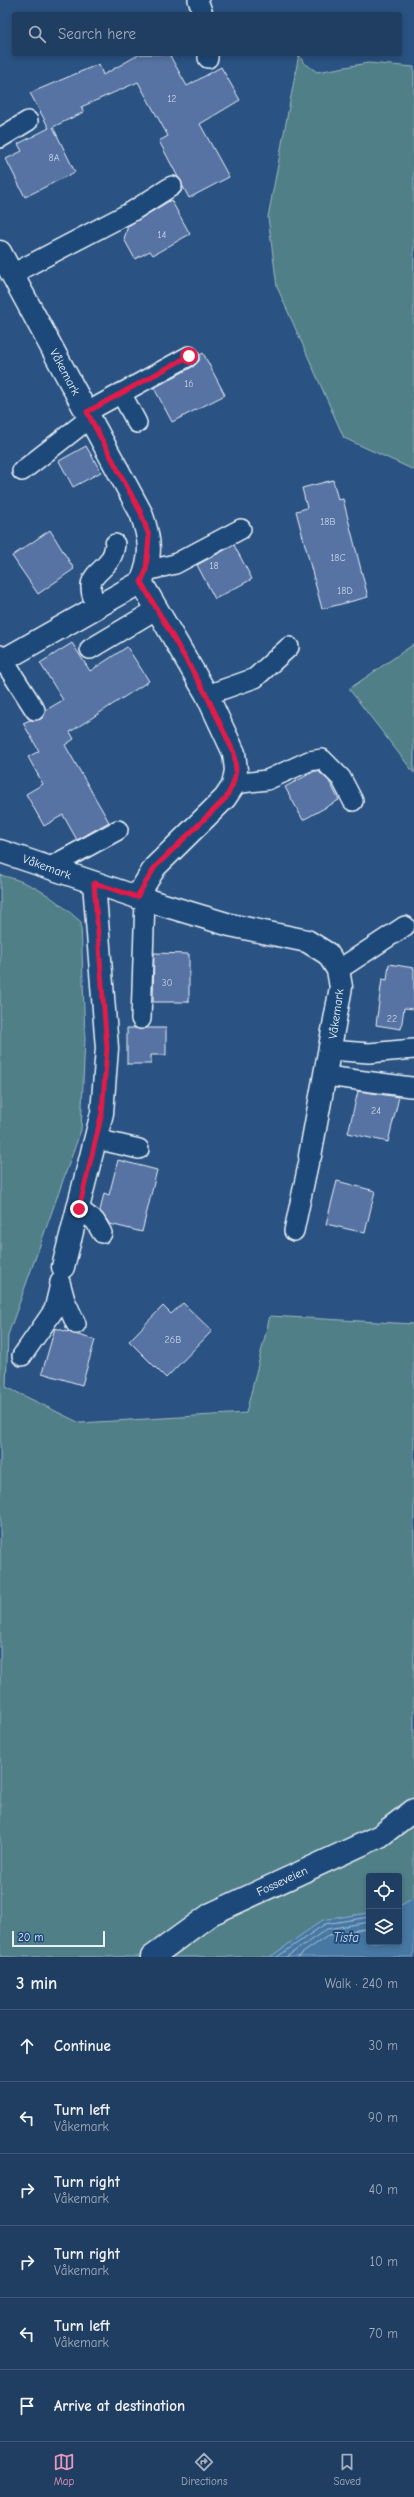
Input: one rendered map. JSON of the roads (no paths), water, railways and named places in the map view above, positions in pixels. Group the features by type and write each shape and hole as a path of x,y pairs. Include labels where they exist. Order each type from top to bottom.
{"street":[{"name":"Våkemark","path":"0,252 141,513 149,536 144,577"},
{"path":"1,659 97,607 144,577 156,609 207,696 234,753 236,770 233,784 216,809 155,867 141,899"},
{"name":"Våkemark","path":"0,851 141,899 230,925 307,941 328,954 338,970 341,987 326,1076 310,1156"},
{"path":"62,1276 102,1113 107,1048 94,883"},
{"name":"Fosseveien","path":"152,1957 211,1914 380,1836 414,1810"}],"lane":[{"path":"198,0 202,12"},
{"path":"0,138 28,122"},
{"path":"12,274 131,212 172,186"},
{"path":"22,471 88,415 121,393 189,356"},
{"path":"121,393 137,423"},
{"path":"144,577 175,564 241,529"},
{"path":"97,607 89,592 91,581 114,553 115,544"},
{"path":"90,649 156,609"},
{"path":"207,696 255,678 289,647"},
{"path":"1,659 35,710"},
{"path":"233,784 267,780 309,760 322,760 341,778 353,801"},
{"path":"50,867 118,830"},
{"path":"141,899 141,1019"},
{"path":"338,970 405,926"},
{"path":"330,1050 369,1053 414,1049"},
{"path":"326,1076 411,1087"},
{"path":"96,1139 139,1149"},
{"path":"294,1231 310,1156"},
{"path":"79,1209 95,1221 102,1233"},
{"path":"62,1276 76,1324"},
{"path":"22,1356 54,1310 62,1276"}],"water":[{"name":"Tista","path":"414,1898 414,1957 270,1957 323,1920 366,1913 366,1945 402,1945 402,1904"}]}
